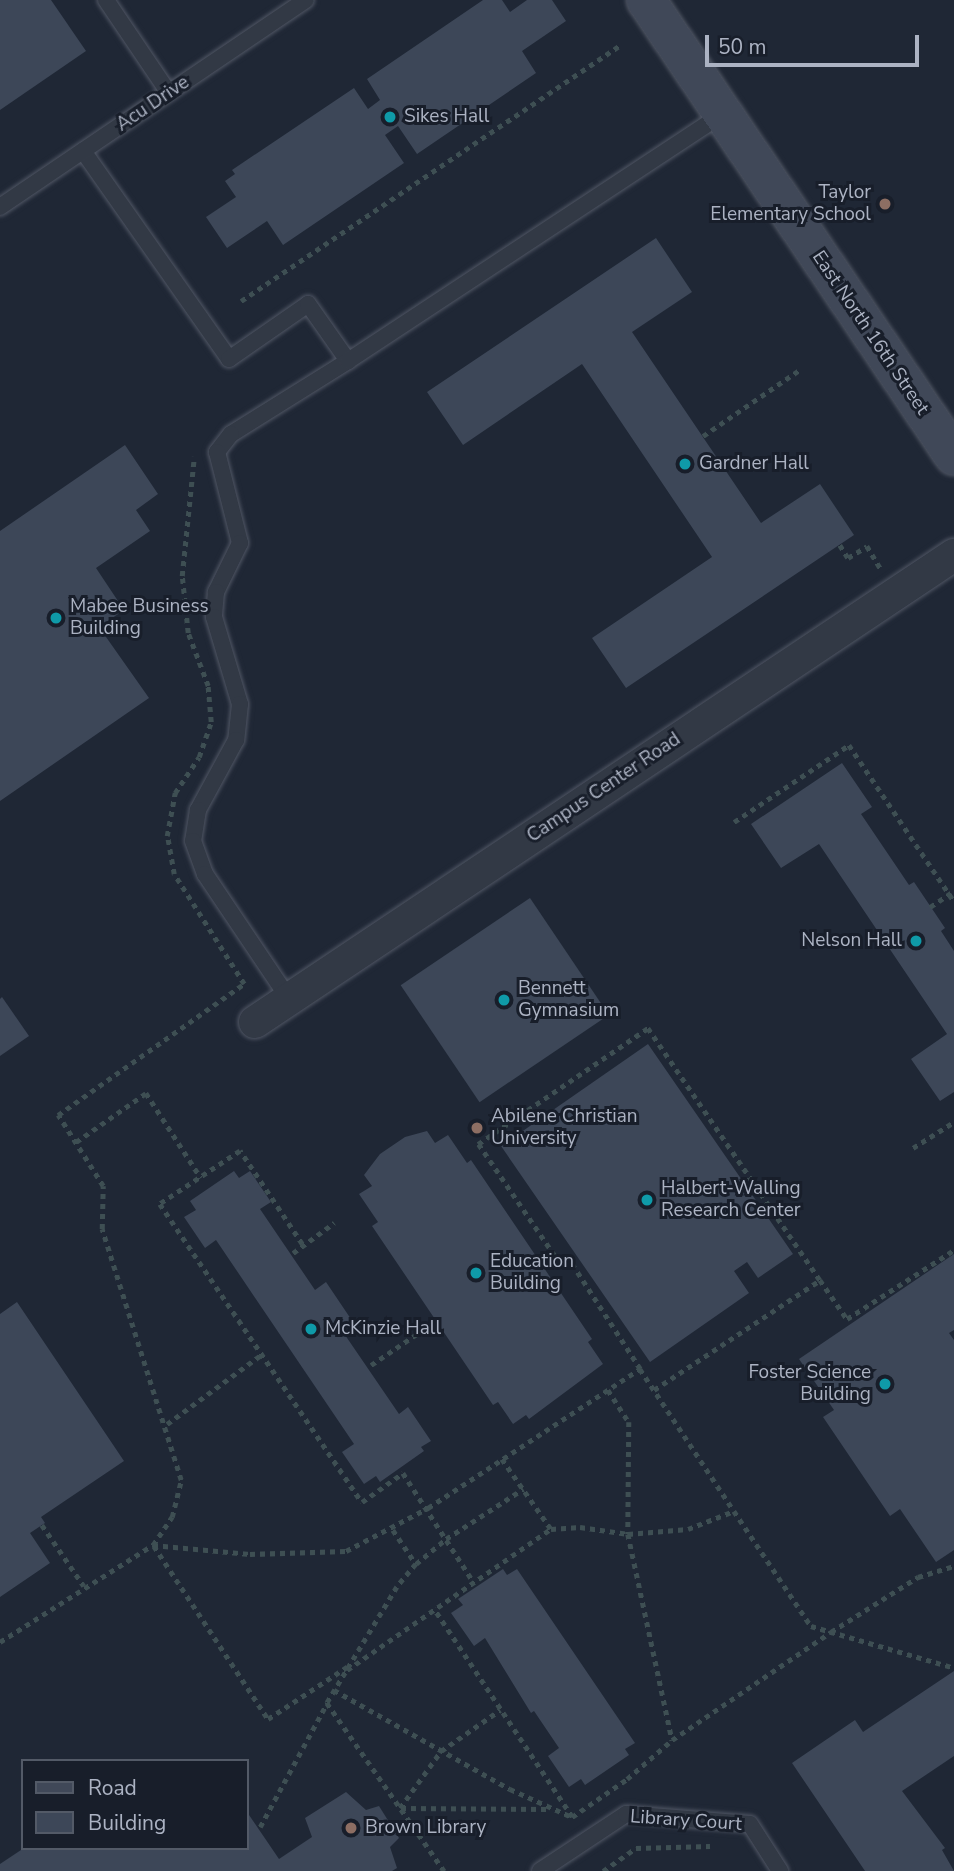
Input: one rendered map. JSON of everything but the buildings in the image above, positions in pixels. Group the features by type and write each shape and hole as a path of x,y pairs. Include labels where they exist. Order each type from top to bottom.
{"street":[{"name":"East North 16th Street","path":"646,0 954,456"},
{"name":"Campus Center Road","path":"254,1023 954,555"}],"lane":[{"path":"106,0 169,93"},
{"name":"Acu Drive","path":"0,207 306,0"},
{"path":"289,999 205,874 194,841 198,810 236,740 240,704 214,617 216,592 240,543 217,452 230,433 348,361 722,114"},
{"path":"83,151 229,359 308,304 348,361"},
{"name":"Library Court","path":"540,1871 626,1814 750,1824 780,1871"}],"path":[{"path":"241,302 620,45"},
{"path":"703,436 801,369"},
{"path":"840,545 848,558 866,546 896,593"},
{"path":"734,822 849,745 952,892 954,901"},
{"path":"930,907 952,892"},
{"path":"951,1667 811,1626 568,1258 560,1264 478,1144 648,1028 847,1319 954,1250"},
{"path":"76,1142 146,1093 201,1178"},
{"path":"913,1148 954,1122"},
{"path":"0,1642 84,1586 153,1545 172,1517 181,1480 167,1424 102,1229 103,1186 66,1126"},
{"path":"302,1244 240,1151 160,1203 362,1502 403,1473 473,1581"},
{"path":"293,1253 334,1223"},
{"path":"654,1390 820,1280"},
{"path":"371,1365 436,1321"},
{"path":"167,1424 261,1355"},
{"path":"153,1545 250,1555 346,1551 393,1530 640,1369"},
{"path":"608,1390 629,1422 628,1534 672,1740"},
{"path":"502,1459 551,1530"},
{"path":"260,1827 334,1690 397,1587 416,1564 446,1539 523,1489"},
{"path":"153,1545 268,1719 551,1530 580,1527 628,1534 688,1529 734,1511"},
{"path":"42,1525 84,1586"},
{"path":"393,1530 416,1564"},
{"path":"572,1817 628,1779 672,1740 831,1632 918,1577 954,1566"},
{"path":"434,1609 572,1817"},
{"path":"334,1690 441,1751 572,1817"},
{"path":"327,1703 444,1871"},
{"path":"400,1808 441,1751 500,1710"},
{"path":"400,1808 554,1809"},
{"path":"603,1871 636,1848 710,1846"}],"place":[{"name":"Sikes Hall","path":"390,117"},
{"name":"Taylor Elementary School","path":"885,204"},
{"name":"Gardner Hall","path":"685,464"},
{"name":"Mabee Business Building","path":"56,618"},
{"name":"Nelson Hall","path":"916,941"},
{"name":"Bennett Gymnasium","path":"504,1000"},
{"name":"Abilene Christian University","path":"477,1128"},
{"name":"Halbert-Walling Research Center","path":"647,1200"},
{"name":"Education Building","path":"476,1273"},
{"name":"McKinzie Hall","path":"311,1329"},
{"name":"Foster Science Building","path":"885,1384"},
{"name":"Brown Library","path":"351,1828"}]}
